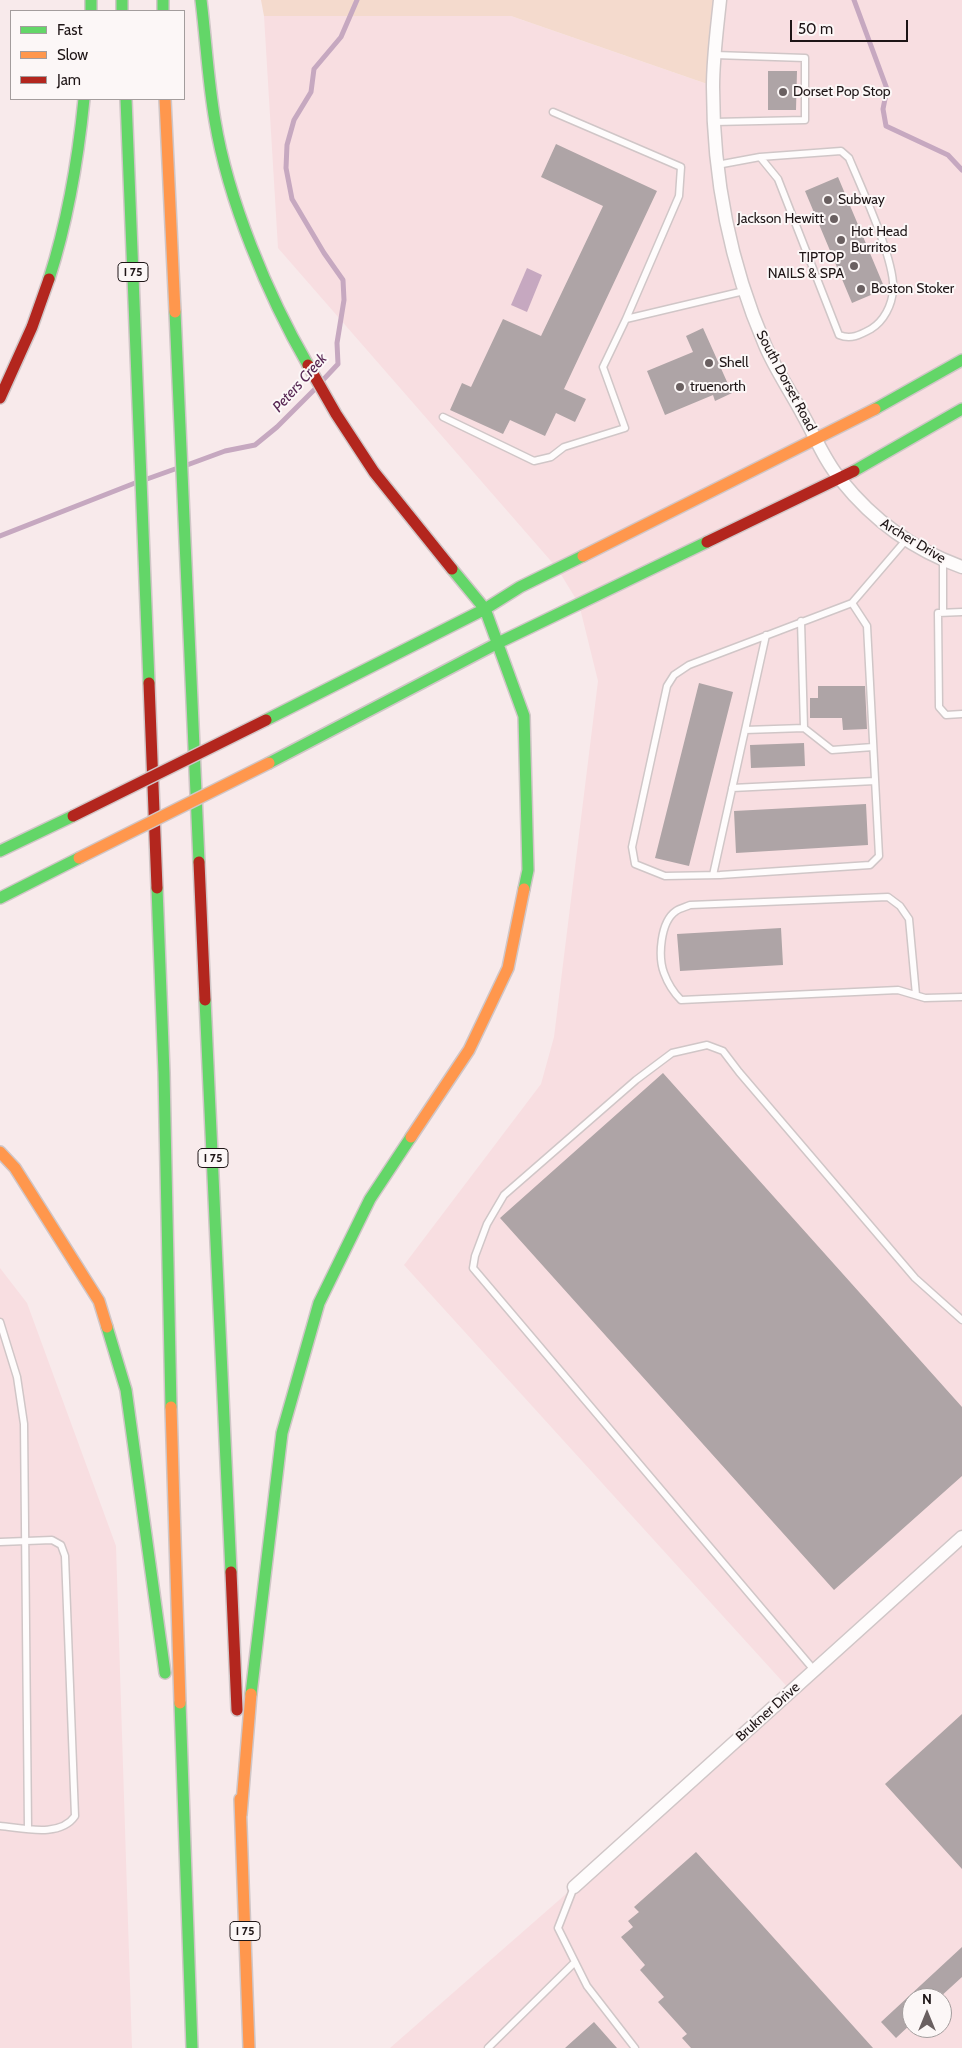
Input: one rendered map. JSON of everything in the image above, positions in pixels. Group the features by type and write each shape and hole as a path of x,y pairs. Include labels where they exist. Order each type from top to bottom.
{"main road":[{"path":"201,0 218,132 237,208 284,324 336,414 374,472 485,609 498,643 524,716 528,870 508,968 469,1050 370,1198 319,1303 282,1433 254,1664 241,1815"},
{"path":"0,398 16,368 50,278 72,195 84,100"},
{"name":"I 75","path":"126,100 164,1073 174,1547 192,2048"},
{"name":"I 75","path":"165,100 241,1815 249,2048"},
{"path":"0,851 266,720 485,609 520,587 750,473 816,437 883,404 962,360"},
{"path":"0,898 269,764 498,643 840,479 962,409"},
{"path":"0,1152 15,1168 99,1301 126,1390 184,1817"}],"street":[{"name":"South Dorset Road","path":"720,0 715,55 714,122 717,165 727,226 744,291 765,346 816,437"},
{"name":"Archer Drive","path":"816,437 840,479 879,521 906,540 943,561 962,567"},
{"name":"Brukner Drive","path":"574,1887 962,1537"}],"lane":[{"path":"714,122 805,120 805,58 715,55"},
{"path":"443,416 534,461 551,458 564,447 625,428 603,367 626,319 679,196 680,167 554,112"},
{"path":"717,165 760,157 828,151 842,151 850,158 877,227 894,289 885,316 878,324 853,337 846,338 839,335 778,179 760,157"},
{"path":"626,319 744,291"},
{"path":"852,603 866,626 879,856 870,865 713,875 665,876 635,864 632,847 667,686 674,675 689,666 801,621 852,603 906,540"},
{"path":"943,561 943,612"},
{"path":"962,612 938,612 939,707 946,715 962,714"},
{"path":"801,621 804,728"},
{"path":"713,875 766,635"},
{"path":"745,730 804,728 832,750 873,747"},
{"path":"732,788 875,781"},
{"path":"916,995 909,919 900,906 888,898 690,905 675,911 666,924 661,943 663,972 672,990 680,1000 898,990 925,998 962,996"},
{"path":"814,1670 473,1268 486,1224 504,1195 636,1080 672,1053 707,1045 723,1051 915,1278 962,1320"},
{"path":"0,1322 17,1377 24,1424 28,1828"},
{"path":"0,1542 52,1540 61,1545 65,1556 75,1816 69,1824 56,1828 0,1826"},
{"path":"574,1887 558,1928 587,1986 635,2048"},
{"path":"488,2048 575,1962"}],"shaded area":[{"path":"261,0 720,0 713,86 511,16 264,16"},
{"path":"720,0 962,0 962,2048 390,2048 574,1887 791,1691 404,1265 541,1084 554,1037 598,681 579,604 557,568 278,248 264,16 511,16 713,86"},
{"path":"527,268 542,275 527,312 511,305"},
{"path":"0,1268 27,1303 116,1546 132,2048 0,2048"}],"building":[{"path":"768,71 797,71 796,110 768,110"},
{"path":"556,144 657,191 564,389 586,399 575,422 556,413 545,436 510,420 503,434 450,410 462,383 471,387 503,319 541,336 603,206 541,177"},
{"path":"838,177 885,289 852,303 805,191"},
{"path":"703,328 732,393 715,401 713,395 665,415 647,371 693,352 686,336"},
{"path":"699,683 733,692 689,866 655,858"},
{"path":"818,686 865,686 867,729 843,730 842,718 810,718 810,698 818,698"},
{"path":"804,743 805,766 751,768 750,745"},
{"path":"866,804 868,845 736,853 734,811"},
{"path":"781,928 783,965 680,971 677,934"},
{"path":"663,1073 962,1407 962,1476 834,1590 500,1218"},
{"path":"962,1714 962,1869 885,1784"},
{"path":"696,1852 873,2048 691,2048 682,2038 687,2034 658,2002 664,1997 640,1970 645,1965 621,1937 633,1927 628,1921 639,1912 634,1907"},
{"path":"962,1947 962,1977 950,1988 918,1988"},
{"path":"902,2003 902,2032 896,2038 881,2022"},
{"path":"594,2022 617,2048 565,2048"}],"waterway":[{"name":"Peters Creek","path":"323,380 338,364 337,343 344,300 343,280 324,253 292,199 286,168 287,145 294,120 311,92 314,69 341,37 357,0"},
{"name":"Peters Creek","path":"854,0 887,89 883,109 886,126 948,155 962,170"},
{"name":"Peters Creek","path":"187,465 225,451 255,445 277,427 314,390"},
{"name":"Peters Creek","path":"147,479 175,469"},
{"name":"Peters Creek","path":"0,536 135,483"}],"traffic: fast":[{"path":"91,0 91,10"},
{"path":"122,0 122,10"},
{"path":"163,0 163,10"},
{"path":"201,0 215,121 229,183 264,278 308,365"},
{"path":"49,279 62,235 71,190 79,145 84,100"},
{"path":"126,100 149,683"},
{"path":"175,312 199,862"},
{"path":"875,409 962,360"},
{"path":"854,471 962,409"},
{"path":"269,763 498,643 707,542"},
{"path":"266,720 485,609 520,587 583,556"},
{"path":"452,569 485,609 524,716 528,870 524,889"},
{"path":"0,851 73,816"},
{"path":"0,898 79,858"},
{"path":"157,888 164,1073 171,1407"},
{"path":"205,1000 231,1572"},
{"path":"251,1694 282,1433 319,1303 370,1199 411,1137"},
{"path":"107,1327 126,1390 165,1673"},
{"path":"180,1703 192,2048"}],"traffic: slow":[{"path":"165,100 175,312"},
{"path":"583,556 875,409"},
{"path":"79,858 269,763"},
{"path":"411,1137 469,1050 508,968 524,889"},
{"path":"0,1152 15,1168 99,1301 107,1327"},
{"path":"171,1407 180,1703"},
{"path":"241,1815 251,1694"},
{"path":"240,1799 249,2048"}],"traffic: jam":[{"path":"0,398 32,327 49,279"},
{"path":"308,365 336,414 374,472 452,569"},
{"path":"707,542 854,471"},
{"path":"149,683 157,888"},
{"path":"73,816 266,720"},
{"path":"199,862 205,1000"},
{"path":"231,1572 237,1710"}],"place":[{"name":"Dorset Pop Stop","path":"783,92"},
{"name":"Subway","path":"828,200"},
{"name":"Jackson Hewitt","path":"834,219"},
{"name":"Hot Head Burritos","path":"841,240"},
{"name":"TIPTOP NAILS & SPA","path":"854,266"},
{"name":"Boston Stoker","path":"861,289"},
{"name":"Shell","path":"709,363"},
{"name":"truenorth","path":"680,387"}]}
